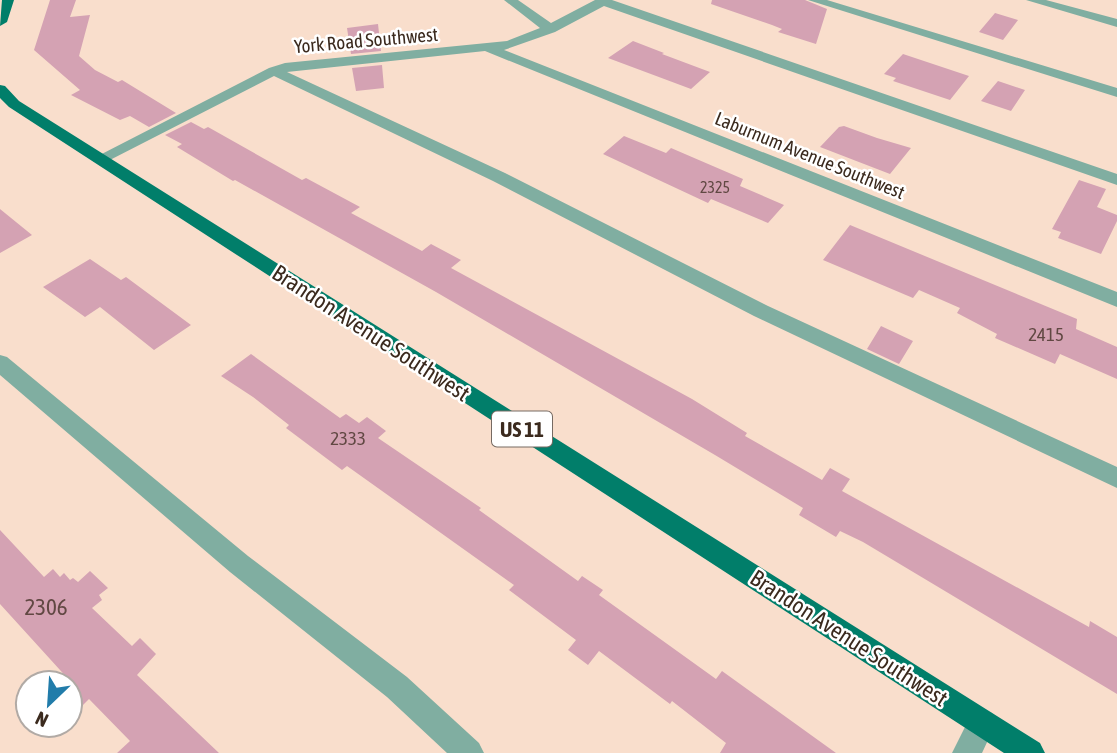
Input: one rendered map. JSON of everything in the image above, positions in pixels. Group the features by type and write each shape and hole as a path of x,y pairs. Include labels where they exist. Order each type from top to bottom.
{"main road":[{"path":"0,19 8,0"},
{"name":"Brandon Avenue Southwest","path":"0,89 14,104 1030,753"}],"street":[{"path":"510,0 550,29"},
{"path":"814,0 1117,93"},
{"path":"1032,0 1117,23"},
{"path":"604,1 1117,180"},
{"name":"York Road Southwest","path":"100,159 274,71 290,66 488,48 518,42 604,1"},
{"name":"Laburnum Avenue Southwest","path":"488,48 1117,300"},
{"path":"274,71 499,177 761,311 1117,478"},
{"path":"0,363 229,556 397,687 469,753"},
{"path":"967,753 982,723"}],"building":[{"path":"50,0 76,0 70,17 90,15 79,56 95,70 118,82 122,80 176,113 149,127 130,116 120,120 71,95 80,90 34,50"},
{"path":"712,0 805,0 827,9 816,44 778,32 782,29 711,4"},
{"path":"995,13 1018,20 1003,40 979,32"},
{"path":"378,24 381,51 351,54 347,28"},
{"path":"633,41 710,72 691,89 608,58"},
{"path":"903,54 969,76 950,100 893,81 896,78 884,74"},
{"path":"382,65 384,88 356,91 352,68"},
{"path":"998,81 1025,90 1011,111 981,101"},
{"path":"191,122 204,129 208,127 302,180 306,178 360,207 351,213 422,251 431,244 461,260 451,268 692,399 747,433 745,436 822,480 830,468 850,479 842,491 1089,627 1090,621 1117,637 1117,694 863,542 840,531 836,537 799,515 803,508 715,455 436,292 233,181 177,147 182,144 165,135"},
{"path":"844,126 911,148 890,174 820,147 839,127"},
{"path":"624,136 666,153 671,148 743,179 740,186 784,205 768,223 711,199 708,203 603,154"},
{"path":"1079,180 1106,189 1097,207 1117,215 1117,221 1101,254 1058,238 1061,232 1052,229"},
{"path":"0,209 32,235 0,253"},
{"path":"850,225 1077,319 1076,329 1117,347 1117,379 1060,354 1055,364 995,338 997,334 957,313 960,308 919,290 913,298 823,260"},
{"path":"90,259 121,280 126,277 191,325 154,350 100,307 85,317 43,287"},
{"path":"881,326 913,341 899,364 867,349"},
{"path":"251,354 340,418 346,414 359,423 367,417 386,431 378,438 481,508 479,510 578,581 582,576 603,590 599,595 716,679 722,671 836,753 720,753 726,743 672,701 670,704 599,651 588,665 568,650 576,640 509,590 514,585 347,466 342,470 286,428 289,425 253,397 221,376"},
{"path":"0,530 44,577 53,569 60,577 64,573 70,580 73,578 78,582 90,571 108,588 99,595 102,600 92,608 132,646 140,638 156,654 137,675 219,753 117,753 130,741 89,699 84,704 84,669 59,669 0,604"}]}
